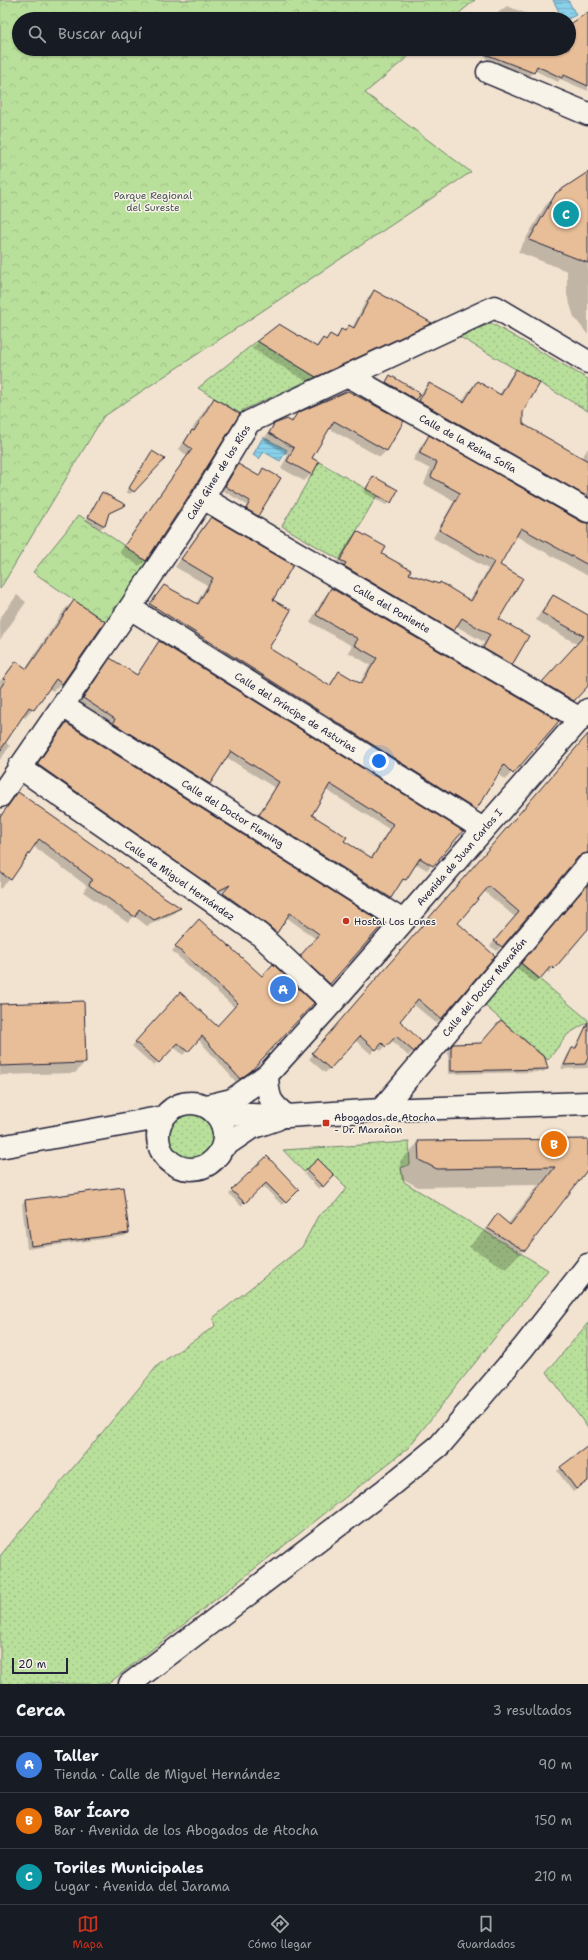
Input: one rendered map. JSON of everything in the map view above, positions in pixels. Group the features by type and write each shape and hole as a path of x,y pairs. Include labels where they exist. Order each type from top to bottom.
{"street":[{"path":"488,72 588,114"},
{"name":"Calle Giner de los Ríos","path":"0,796 130,608 203,498 249,422 495,307 588,362"},
{"name":"Calle de la Reina Sofía","path":"349,376 588,511"},
{"name":"Calle del Poniente","path":"203,498 584,715"},
{"name":"Calle del Príncipe de Asturias","path":"130,608 483,829"},
{"name":"Calle del Doctor Fleming","path":"63,706 403,921"},
{"name":"Avenida de Juan Carlos I","path":"212,1110 232,1100 267,1075 332,1003 584,715"},
{"name":"Calle de Miguel Hernández","path":"19,767 259,934 332,1003"},
{"name":"Calle del Doctor Marañón","path":"381,1110 588,865"},
{"path":"267,1075 270,1101 288,1116"},
{"path":"288,1116 251,1128 223,1147 211,1163 202,1167 192,1169 174,1164 167,1158 159,1142 158,1133 164,1117 169,1111 183,1103 191,1102 212,1110 288,1116 381,1110 588,1103"},
{"path":"212,1110 224,1129 223,1147"},
{"path":"0,1147 164,1117"},
{"path":"103,1128 159,1142"},
{"path":"130,1684 385,1490 440,1445 523,1348 586,1270"}],"green space":[{"name":"Parque Regional del Sureste","path":"0,0 475,0 460,12 12,12 12,56 409,56 365,93 471,172 103,417 0,589"},
{"path":"491,323 588,379 588,411 460,337"},
{"path":"257,341 316,377 243,410 241,414 198,388"},
{"path":"319,462 377,495 340,560 282,526"},
{"path":"79,515 148,562 106,622 33,572"},
{"path":"520,963 588,1020 588,1022 568,1034 548,1060 484,1005"},
{"path":"191,1111 205,1115 212,1122 216,1136 212,1150 205,1157 191,1161 177,1157 170,1150 166,1136 170,1122 177,1115"},
{"path":"409,1142 410,1164 401,1168 404,1182 548,1270 408,1448 108,1684 0,1684 0,1556 158,1365 215,1326 213,1318 302,1247 318,1216 335,1203 347,1188 318,1159 304,1172 283,1150"},
{"path":"588,1323 588,1428 547,1372"}],"water":[{"path":"553,0 568,0 574,12 559,12"},
{"path":"263,437 287,450 280,461 264,452 259,459 253,455"}],"building":[{"path":"588,12 588,86 564,75 562,78 537,66 534,73 490,56 576,56 576,20"},
{"path":"588,172 588,263 529,240 556,193"},
{"path":"374,290 432,323 316,377 257,341 279,324 317,347 323,338 326,340 330,334 337,338 341,329 345,331 349,325 354,328"},
{"path":"516,369 540,383 523,412 523,424 588,461 588,497 419,401 429,383 464,402 477,381 501,395"},
{"path":"390,375 420,393 416,400 386,382"},
{"path":"348,391 404,421 387,451 334,421 312,458 319,462 312,475 287,461 294,448 269,433 274,424 287,419 292,422 297,413"},
{"path":"214,398 240,414 146,561 124,546 192,449 184,443 192,430 194,431"},
{"path":"429,435 582,522 588,523 588,565 521,528 500,565 523,578 499,619 529,636 512,665 483,648 490,635 462,618 454,631 344,566 346,563 340,560 357,531 386,547 382,554 411,570 409,574 439,584 440,582 471,601 494,562 439,530 460,493 431,477 437,462 419,453"},
{"path":"152,451 165,459 134,492 129,488"},
{"path":"238,464 259,476 263,468 281,478 258,516 246,509 250,501 225,486"},
{"path":"373,476 398,490 391,503 366,489"},
{"path":"102,492 126,505 109,513 105,526 88,517"},
{"path":"211,517 293,565 273,600 291,610 269,648 330,686 339,671 361,684 377,658 354,645 358,639 316,615 331,588 559,721 513,774 504,765 476,810 150,604 164,585 198,604 213,578 181,559"},
{"path":"553,595 588,615 588,686 574,701 542,682 584,636 542,613"},
{"path":"74,600 105,622 62,684 56,679 34,710 29,707 0,751 0,688 6,680 3,679 16,661 27,669"},
{"path":"159,641 463,831 433,866 420,858 406,880 403,879 391,898 259,815 279,782 231,751 210,784 113,723 115,719 83,698 110,658 137,675","holes":["330,784 393,824 372,858 344,841 347,837 312,815"]},
{"path":"66,723 383,924 330,984 300,956 319,934 290,913 277,933 223,893 230,885 218,891 37,764"},
{"path":"588,734 588,853 578,857 502,947 494,941 519,912 489,886 458,923 495,956 441,1019 418,999 400,1021 422,1042 414,1052 396,1036 386,1047 382,1043 376,1050 360,1036 330,1069 312,1053"},
{"path":"18,792 130,871 152,889 181,908 154,920 139,909 135,917 89,885 92,879 39,839 11,880 0,872 0,817"},
{"path":"588,884 588,929 554,969 551,966 540,979 521,963"},
{"path":"199,919 262,976 273,964 314,1003 251,1071 240,1079 202,1036 188,1052 178,1043 159,1063 135,1042 180,992 217,1026 238,1003 175,946"},
{"path":"84,1001 86,1063 0,1066 0,1004"},
{"path":"501,1020 545,1058 548,1069 451,1071 451,1047 453,1044 481,1043"},
{"path":"588,1022 588,1058 585,1064 564,1065 572,1048 576,1048"},
{"path":"588,1139 588,1169 525,1251 487,1228 497,1214 510,1225 555,1167 437,1169 419,1160 418,1141"},
{"path":"267,1156 299,1190 286,1203 266,1183 245,1203 231,1190"},
{"path":"318,1159 334,1175 323,1187 306,1170"},
{"path":"123,1187 129,1233 31,1246 25,1200"},
{"path":"588,1446 588,1481 576,1489 560,1467"}],"place":[{"name":"Toriles Municipales","path":"566,214"},
{"name":"Hostal Los Lones","path":"346,921"},
{"name":"Taller","path":"283,989"},
{"name":"Abogados de Atocha - Dr. Marañon","path":"326,1123"},
{"name":"Bar Ícaro","path":"554,1144"}]}
